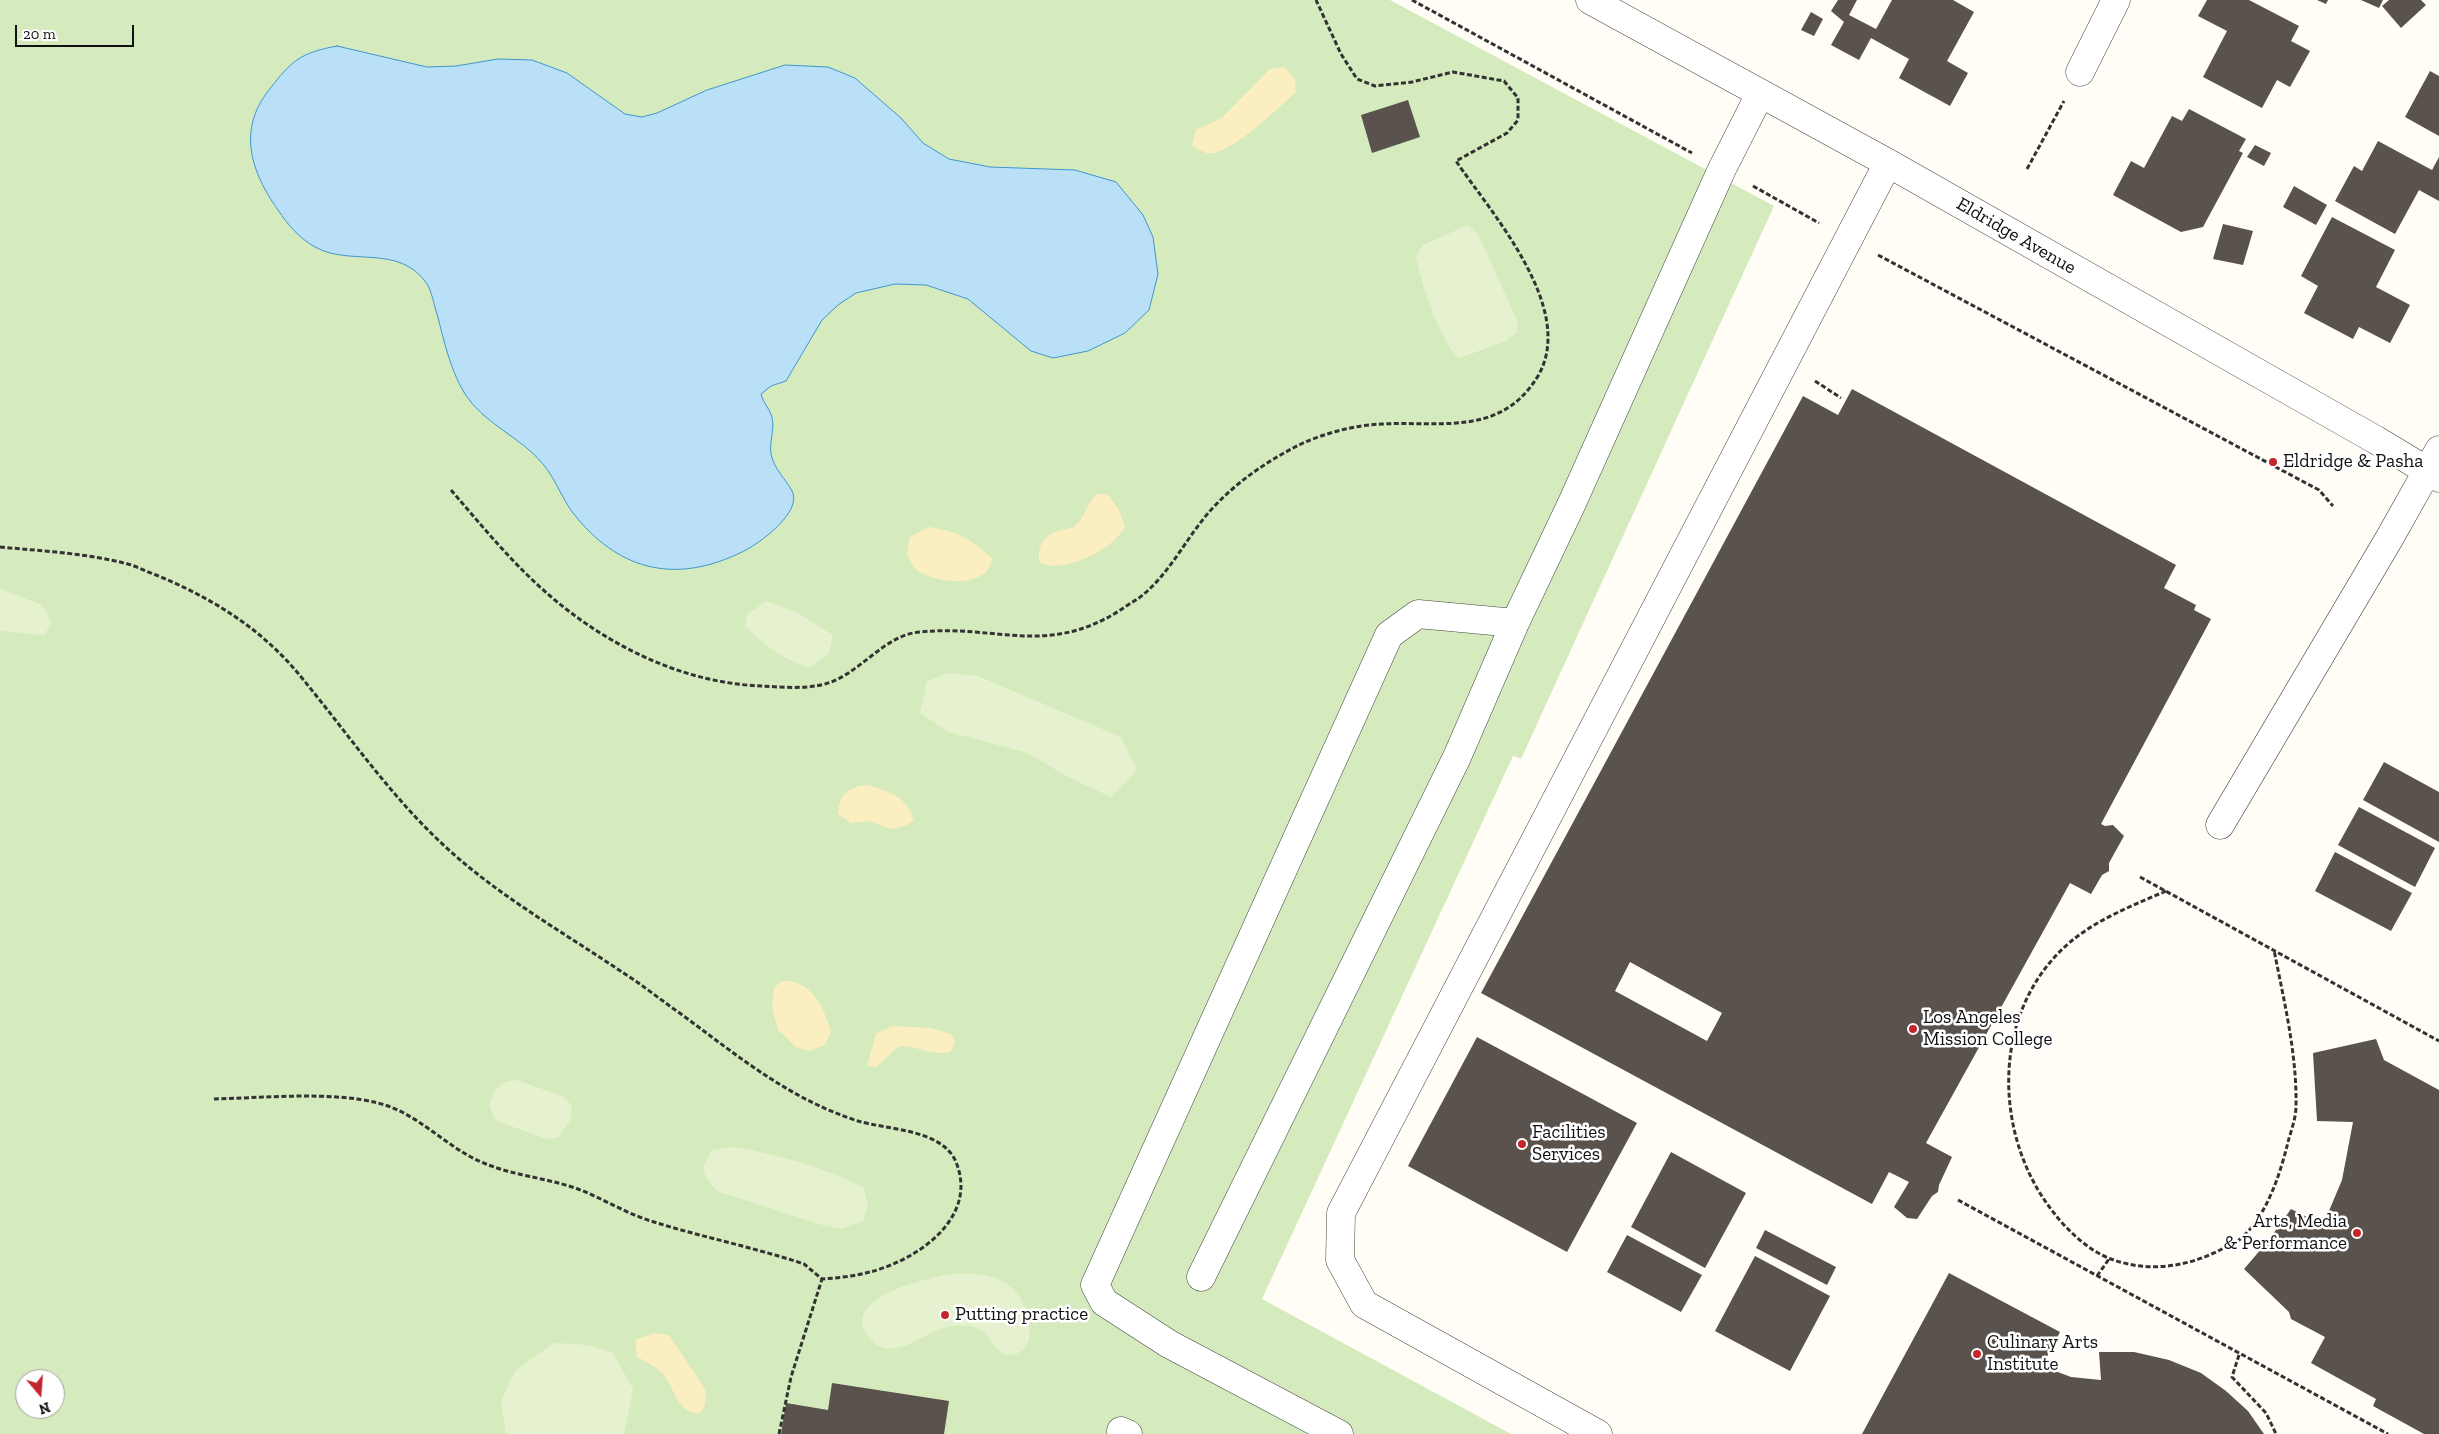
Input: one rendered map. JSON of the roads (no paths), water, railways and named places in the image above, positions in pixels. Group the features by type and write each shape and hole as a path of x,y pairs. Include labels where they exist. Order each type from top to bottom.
{"street":[{"name":"Eldridge Avenue","path":"1590,0 2435,466"},
{"path":"2080,72 2116,0"},
{"path":"1201,1277 1456,757 1515,623 1572,503 1722,170 1760,94"},
{"path":"1598,1434 1364,1304 1340,1260 1341,1213 1847,238 1888,163"},
{"path":"2220,825 2435,466"},
{"path":"1339,1434 1169,1344 1104,1302 1095,1285 1389,635 1418,614 1515,623"}],"water":[{"path":"337,46 427,67 456,66 498,59 532,60 567,73 625,114 642,117 657,113 707,90 785,65 828,67 855,78 901,118 923,143 949,159 990,167 1075,170 1116,182 1143,215 1153,237 1158,274 1149,310 1125,333 1088,351 1053,358 1031,351 968,299 926,285 895,284 856,293 838,305 822,320 786,381 771,386 761,394 772,417 772,459 792,491 794,499 791,508 778,526 759,542 742,552 719,562 696,568 674,569 653,567 633,561 613,551 595,537 572,512 552,477 534,454 473,405 460,385 451,365 430,291 427,284 416,271 403,264 389,260 329,253 315,247 304,240 290,226 269,196 255,166 251,151 253,120 259,105 284,71 298,59 314,52"}],"place":[{"name":"Eldridge & Pasha","path":"2273,462"},
{"name":"Los Angeles Mission College","path":"1913,1029"},
{"name":"Facilities Services","path":"1522,1144"},
{"name":"Arts, Media & Performance","path":"2357,1233"},
{"name":"Putting practice","path":"945,1315"},
{"name":"Culinary Arts Institute","path":"1977,1354"}]}
